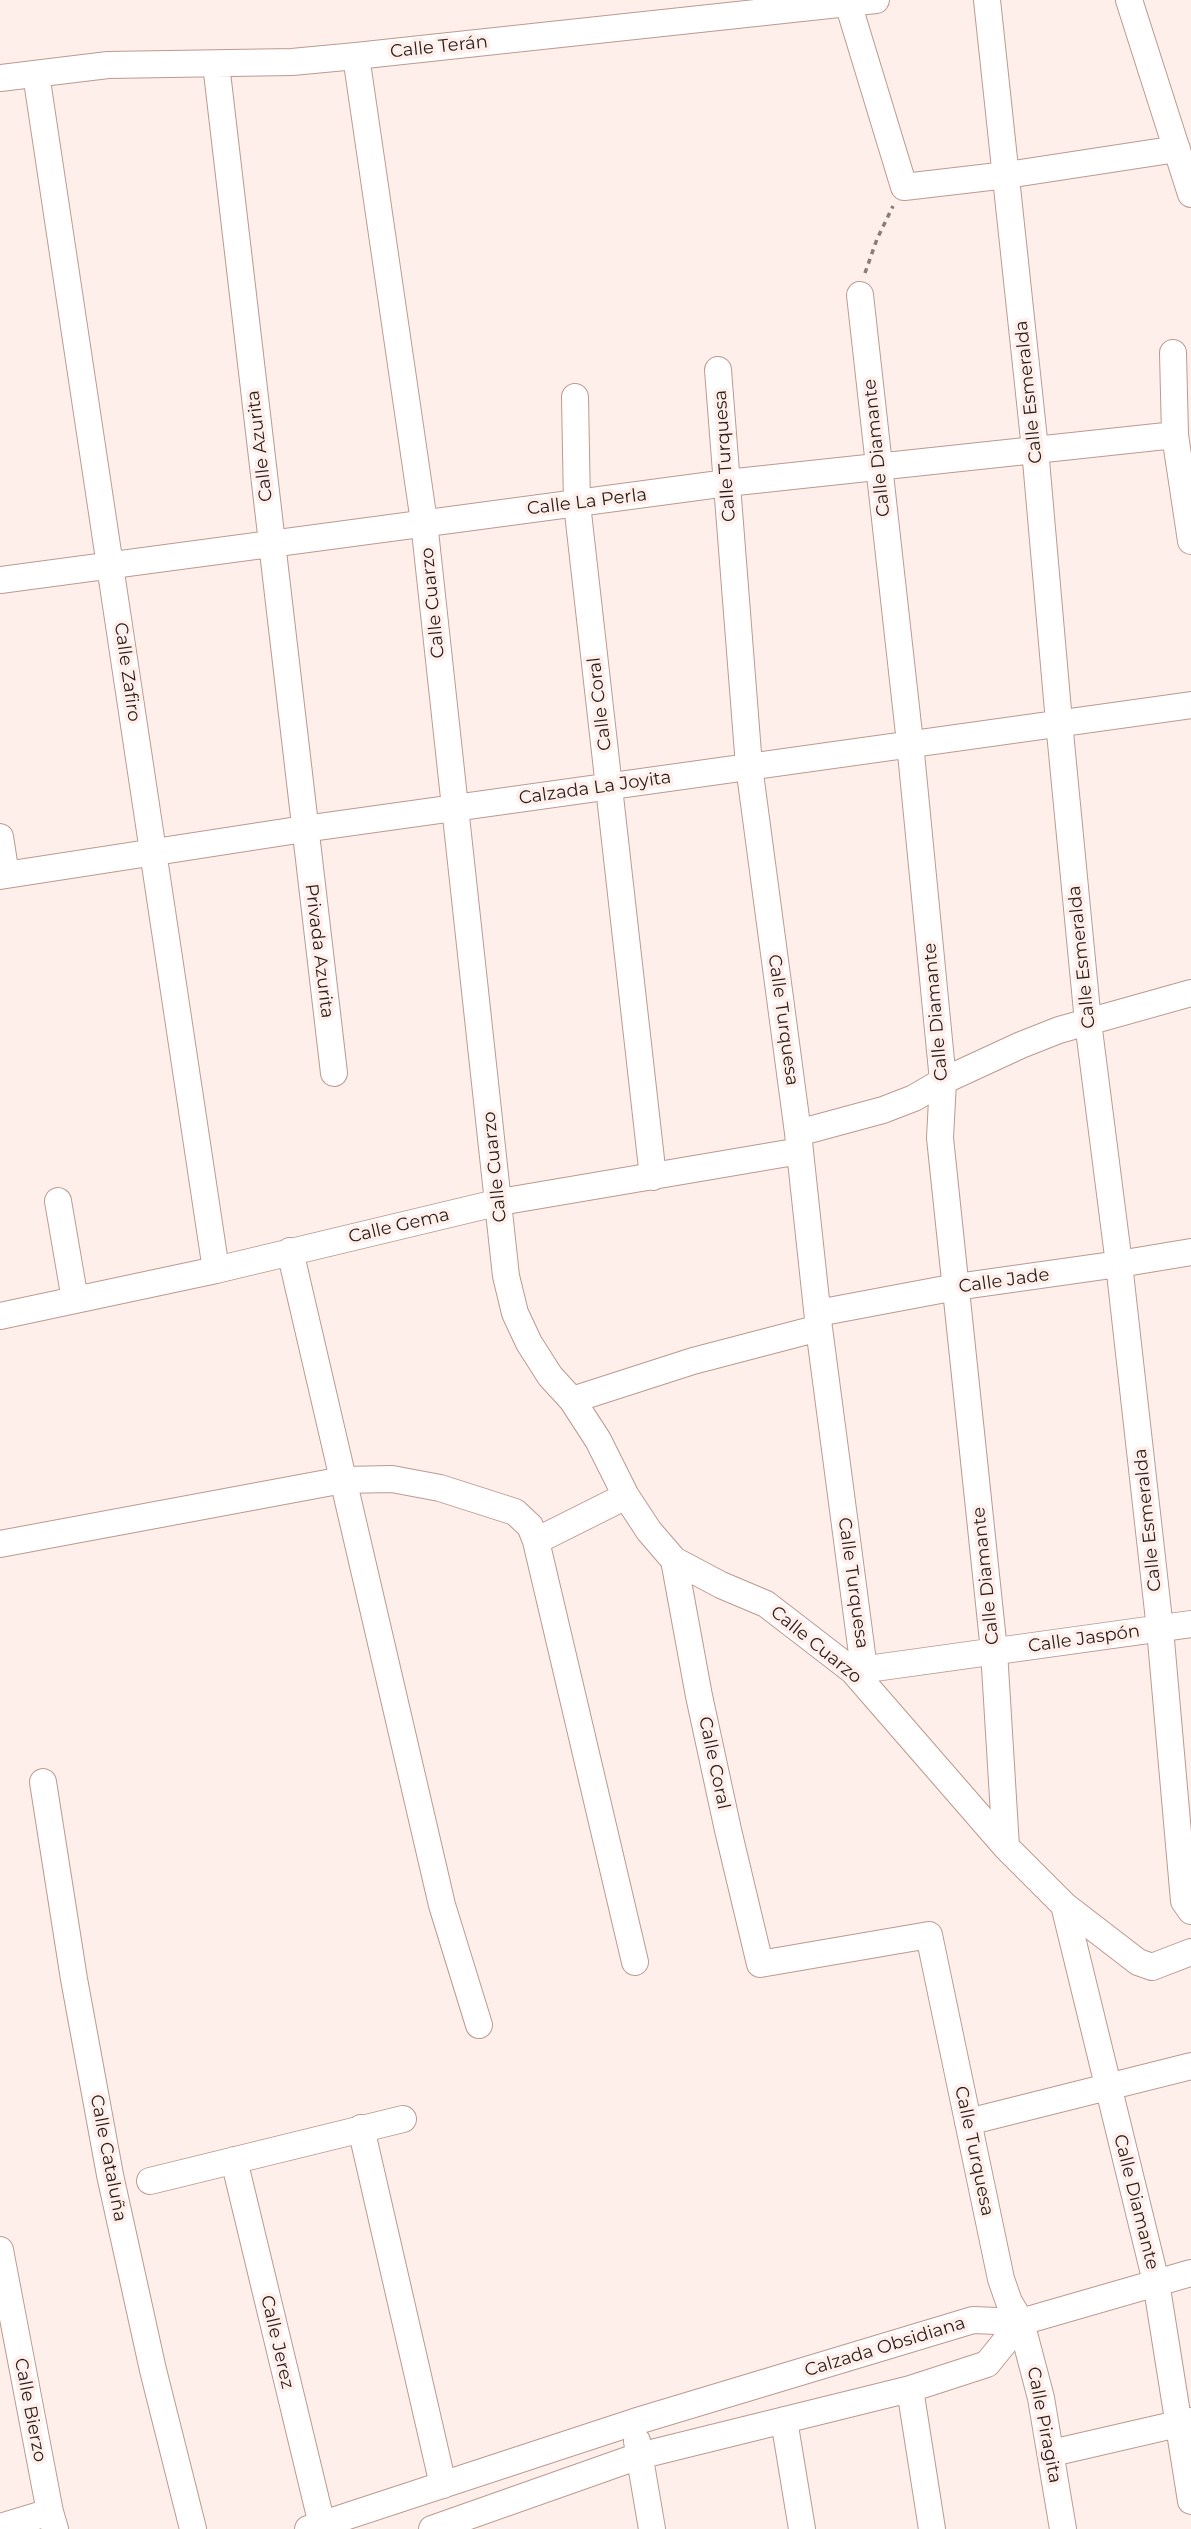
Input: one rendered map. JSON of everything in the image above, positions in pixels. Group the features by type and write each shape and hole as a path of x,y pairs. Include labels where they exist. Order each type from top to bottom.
{"street":[{"name":"Calle Terán","path":"0,78 108,65 292,62 876,0"},
{"name":"Calle Esmeralda","path":"988,0 1035,449 1088,1022 1119,1264 1160,1629 1184,1901 1191,1911"},
{"path":"1129,0 1191,194"},
{"path":"848,3 904,187 1007,175 1177,149"},
{"name":"Calle Cuarzo","path":"356,56 425,522 506,1276 515,1313 543,1365 572,1400 598,1440 626,1496 649,1531 674,1560 721,1585 766,1604 858,1670 1006,1847 1064,1906 1138,1962 1152,1966 1191,1952"},
{"name":"Calle Azurita","path":"216,64 304,829"},
{"name":"Calle Zafiro","path":"36,74 216,1270"},
{"name":"Calle Diamante","path":"860,295 910,743 943,1082 940,1139 994,1651 1006,1847"},
{"path":"1173,353 1175,435 1191,541"},
{"name":"Calle Turquesa","path":"718,370 749,766 799,1142 858,1670"},
{"name":"Calle Coral","path":"575,397 577,504 653,1177"},
{"name":"Calle La Perla","path":"0,580 727,483 1175,435"},
{"name":"Calzada La Joyita","path":"3,875 304,829 1191,705"},
{"name":"Privada Azurita","path":"304,829 334,1073"},
{"path":"0,837 3,875"},
{"name":"Calle Gema","path":"0,1316 216,1270 500,1202 653,1177 799,1142 914,1098 1021,1045 1059,1030 1191,993"},
{"path":"58,1201 75,1300"},
{"path":"290,1251 442,1905 479,2025"},
{"name":"Calle Jade","path":"572,1400 818,1320 956,1287 1191,1252"},
{"path":"0,1545 343,1480 392,1479 440,1488 514,1512 530,1526 536,1541 635,1962"},
{"path":"536,1541 626,1496"},
{"name":"Calle Coral","path":"674,1560 711,1749 760,1964 929,1935"},
{"name":"Calle Jaspón","path":"858,1670 1191,1625"},
{"name":"Calle Cataluña","path":"43,1782 74,1979 110,2175 153,2370 192,2529"},
{"name":"Calle Diamante","path":"1064,1906 1156,2282 1185,2423 1191,2501"},
{"name":"Calle Turquesa","path":"929,1935 1001,2279 1009,2302 1021,2322"},
{"path":"968,2122 1191,2066"},
{"path":"150,2181 403,2119"},
{"path":"361,2128 443,2485"},
{"name":"Calle Jerez","path":"234,2160 317,2527"},
{"name":"Calle Bierzo","path":"0,2250 53,2520"},
{"path":"432,2529 500,2518 639,2456 910,2389 986,2364 1021,2322 1191,2273"},
{"name":"Calzada Obsidiana","path":"317,2527 634,2422 973,2320 1021,2322"},
{"name":"Calle Piragita","path":"1021,2322 1041,2398 1063,2529"},
{"path":"910,2389 932,2529"},
{"path":"784,2420 802,2529"},
{"path":"634,2422 652,2529"},
{"path":"1052,2453 1185,2423"},
{"path":"0,2526 53,2520"}],"path":[{"path":"860,295 877,239 904,187"}]}
